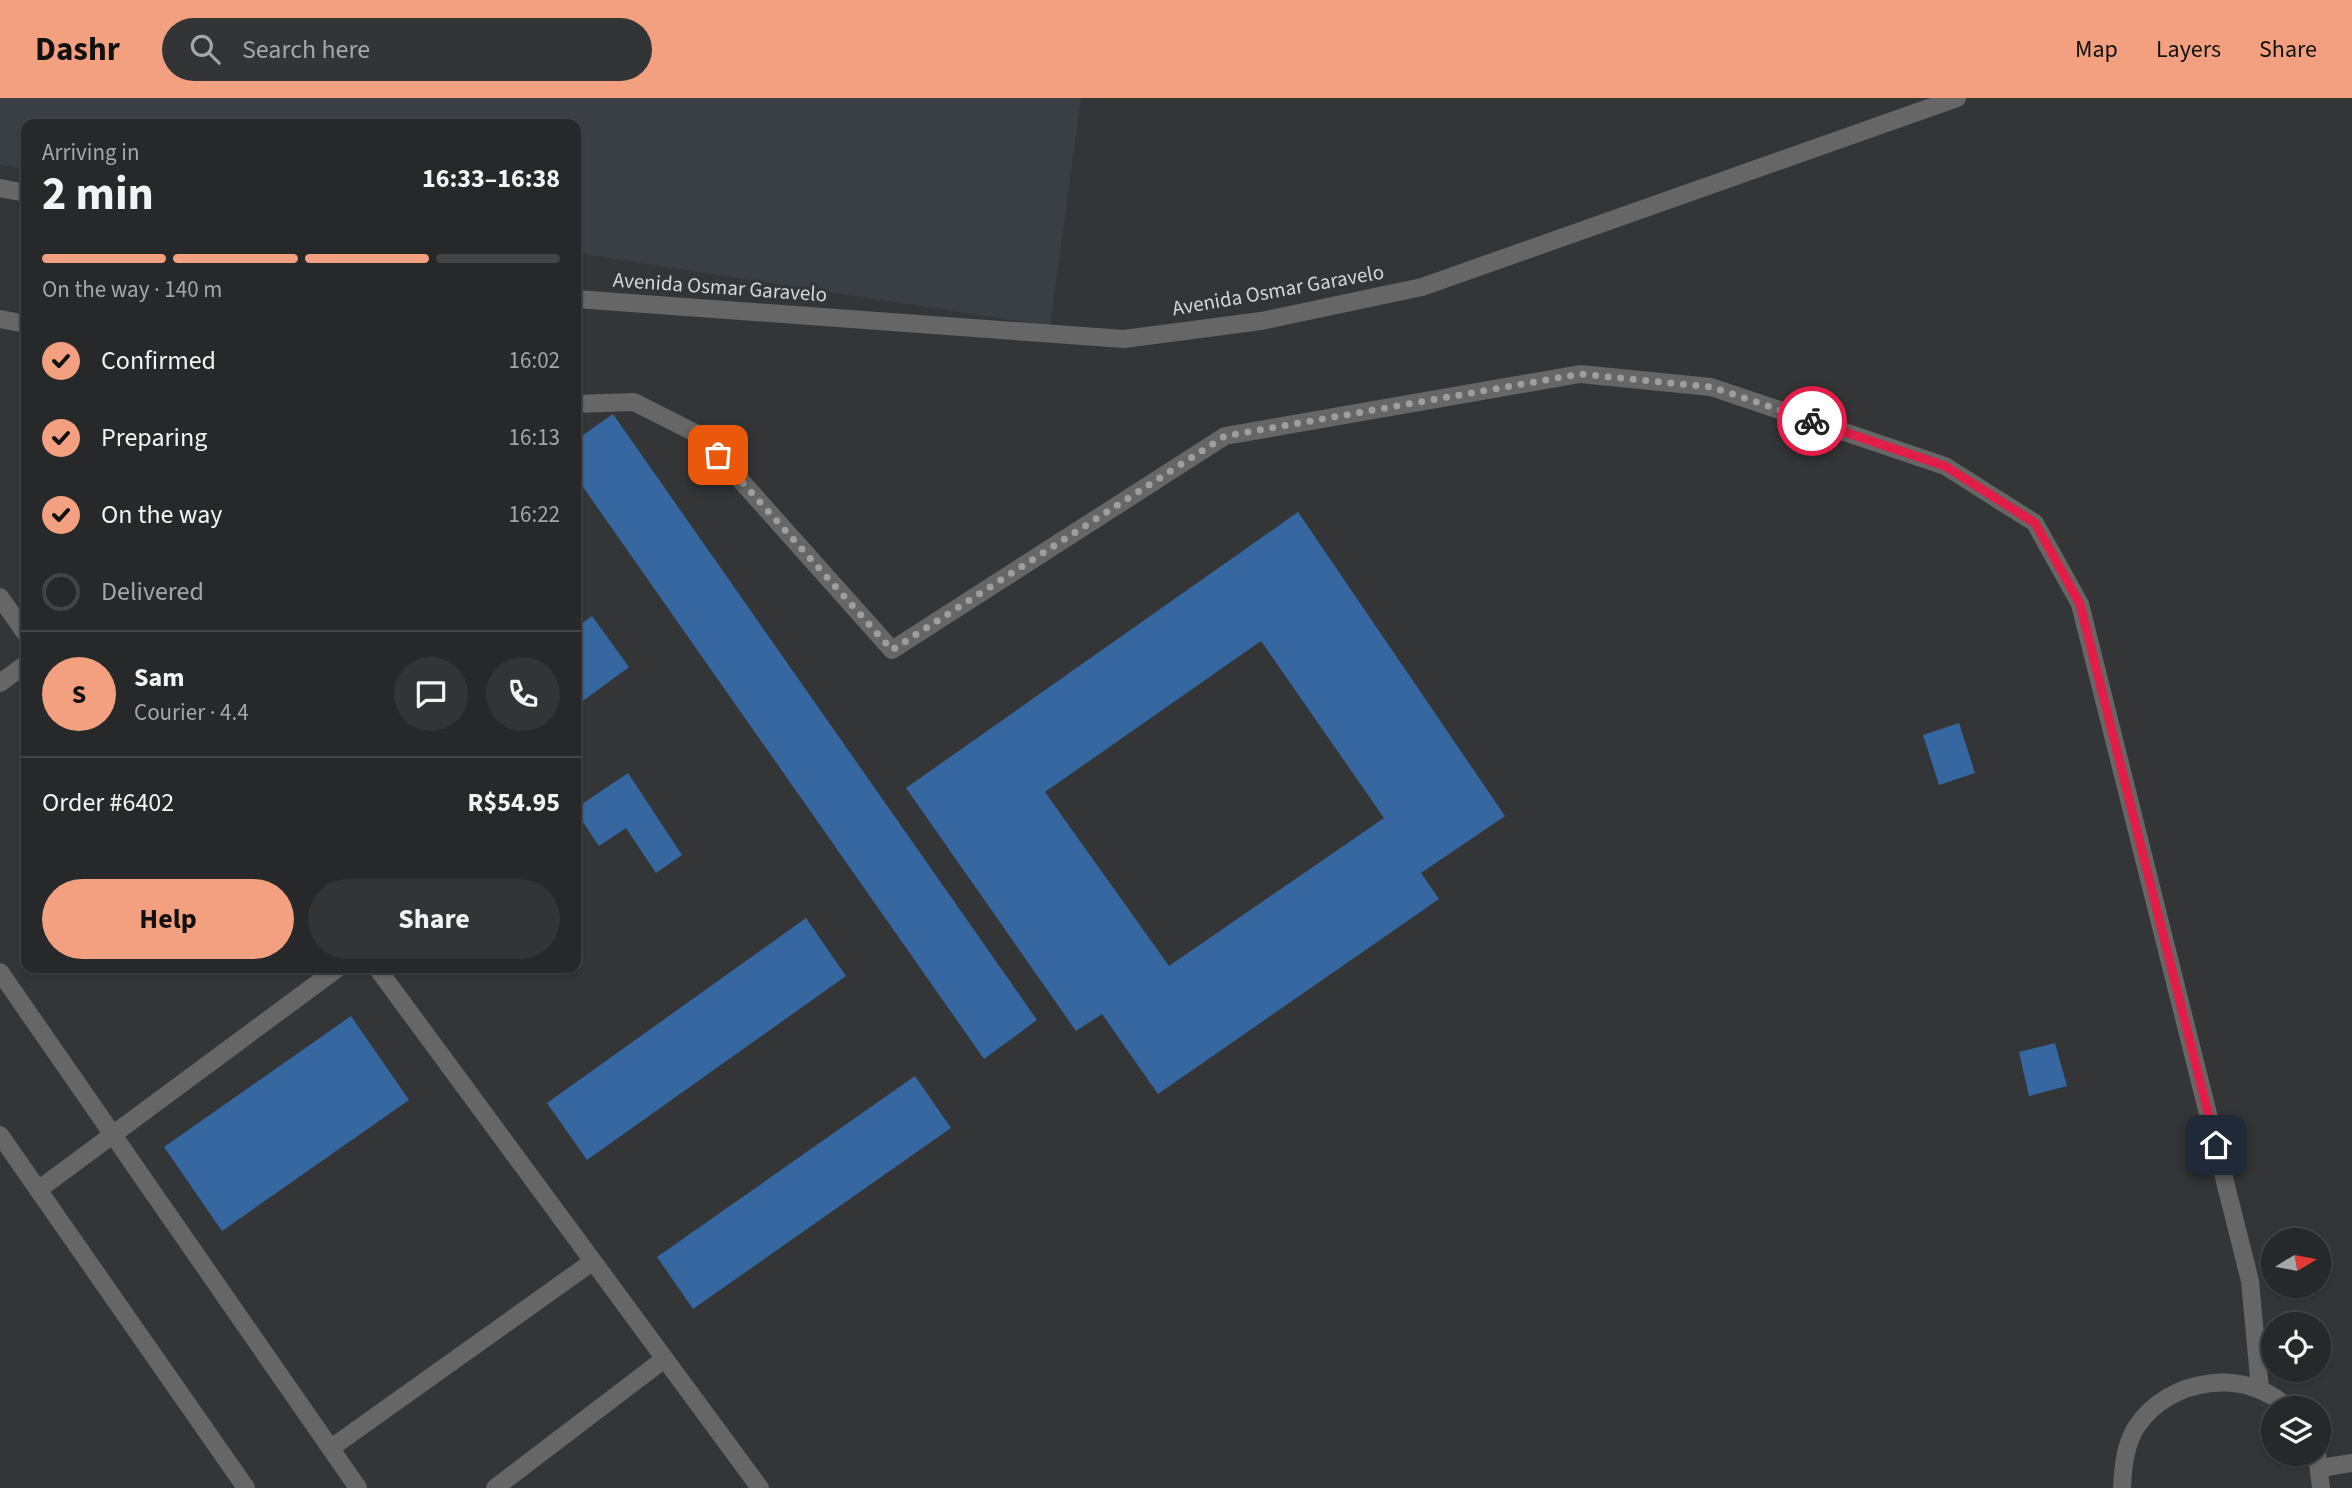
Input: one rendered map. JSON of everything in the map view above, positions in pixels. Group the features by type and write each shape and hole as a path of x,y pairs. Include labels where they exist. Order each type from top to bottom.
{"street":[{"name":"Avenida Osmar Garavelo","path":"581,299 1124,340 1261,321 1422,287 1956,98"},
{"path":"0,188 21,192"},
{"path":"0,319 21,323"},
{"path":"581,404 635,402 701,436 892,650 1225,436 1580,374 1712,387 1945,466 2035,523 2080,604 2250,1281 2260,1389"},
{"path":"0,597 21,627"},
{"path":"0,683 21,668"},
{"path":"0,972 358,1488"},
{"path":"38,1190 331,973"},
{"path":"381,973 663,1360 760,1488"},
{"path":"0,1135 246,1488"},
{"path":"331,1448 592,1262"},
{"path":"495,1488 663,1360"},
{"path":"2122,1488 2124,1458 2137,1426 2161,1401 2192,1385 2227,1381 2260,1389 2270,1396"},
{"path":"2331,1462 2352,1463"},
{"path":"2319,1466 2321,1488"}],"shaded area":[{"path":"0,98 1081,98 1050,326 581,254 581,119 21,119 21,168 0,165"}],"building":[{"path":"613,414 1037,1020 984,1059 581,484 581,436"},
{"path":"1298,512 1505,816 1421,873 1439,899 1158,1094 1102,1014 1076,1031 906,788","holes":["1261,641 1384,818 1169,966 1045,792"]},
{"path":"592,616 629,667 581,702 581,624"},
{"path":"1959,723 1975,773 1939,785 1923,735"},
{"path":"628,773 682,855 656,873 626,828 599,846 581,819 581,805"},
{"path":"806,918 846,976 587,1160 547,1103"},
{"path":"351,1016 409,1100 222,1231 164,1147"},
{"path":"2055,1043 2067,1086 2029,1096 2019,1052"},
{"path":"915,1076 951,1128 693,1309 657,1257"}],"way so far":[{"path":"718,455 892,650 1225,436 1580,374 1712,387 1812,421"}],"route":[{"path":"1812,421 1945,466 2035,523 2080,604 2216,1145"}]}
